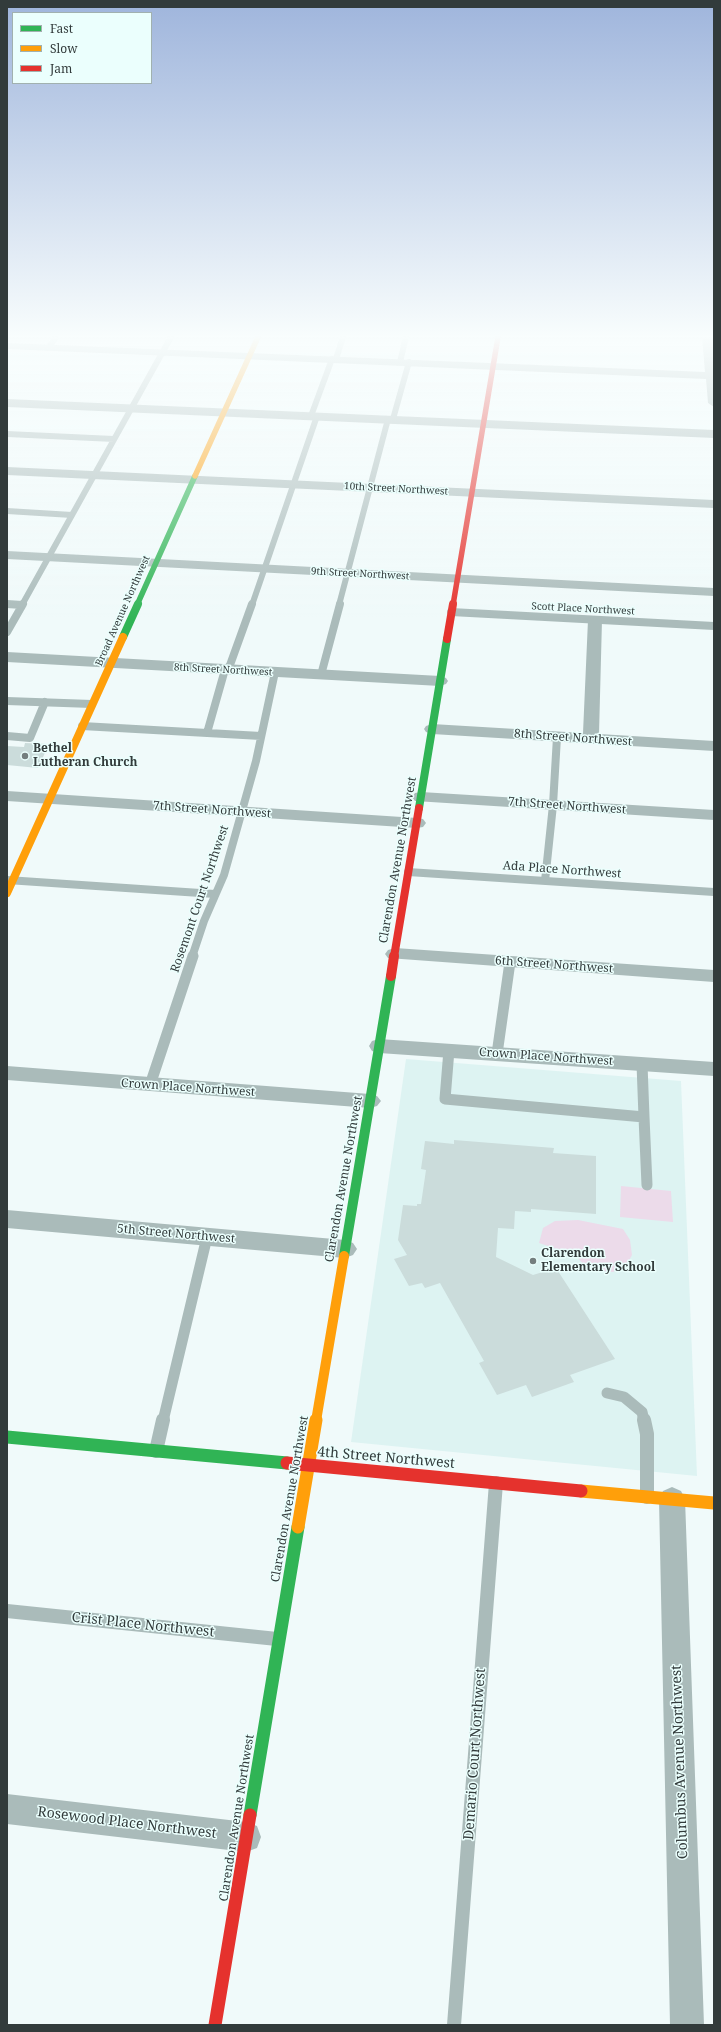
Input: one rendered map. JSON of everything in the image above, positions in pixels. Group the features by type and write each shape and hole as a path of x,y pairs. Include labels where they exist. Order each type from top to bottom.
{"street":[{"name":"Broad Avenue Northwest","path":"7,893 10,880 111,664 215,432"},
{"name":"Clarendon Avenue Northwest","path":"215,2025 482,432"},
{"path":"668,432 714,434"},
{"name":"10th Street Northwest","path":"7,471 714,504"},
{"name":"9th Street Northwest","path":"7,555 347,574 714,592"},
{"path":"591,739 595,620"},
{"name":"8th Street Northwest","path":"7,658 440,681"},
{"name":"8th Street Northwest","path":"432,729 714,746"},
{"name":"7th Street Northwest","path":"7,796 417,823"},
{"name":"7th Street Northwest","path":"421,797 714,815"},
{"name":"6th Street Northwest","path":"394,954 714,976"},
{"name":"Crown Place Northwest","path":"379,1046 714,1069"},
{"name":"Crown Place Northwest","path":"7,1073 370,1101"},
{"name":"5th Street Northwest","path":"7,1219 345,1249"},
{"name":"4th Street Northwest","path":"7,1437 714,1503"},
{"name":"Columbus Avenue Northwest","path":"660,1498 687,2025"},
{"name":"Rosewood Place Northwest","path":"7,1809 246,1837"}],"lane":[{"path":"7,632 118,432"},
{"path":"207,734 224,673 230,665 265,569 309,432"},
{"path":"320,675 387,432"},
{"path":"7,434 114,439"},
{"path":"7,511 72,514"},
{"path":"7,604 22,604"},
{"name":"Scott Place Northwest","path":"451,612 714,626"},
{"name":"Rosemont Court Northwest","path":"150,1085 204,921 224,875 243,812 275,672"},
{"path":"7,701 92,704"},
{"path":"7,736 30,738 45,702"},
{"path":"82,726 261,736"},
{"path":"545,881 553,805 557,737"},
{"name":"Ada Place Northwest","path":"408,872 714,892"},
{"path":"10,880 215,894"},
{"path":"497,1054 510,962"},
{"path":"449,1050 445,1099 644,1118"},
{"path":"642,1064 647,1185"},
{"path":"156,1451 207,1237"},
{"path":"608,1393 624,1397 642,1412 660,1498"},
{"name":"Demario Court Northwest","path":"454,2025 496,1483"},
{"name":"Crist Place Northwest","path":"7,1611 279,1639"}],"shaded area":[{"name":"Clarendon Elementary School","path":"406,1059 681,1081 697,1476 351,1442"},
{"path":"621,1186 671,1191 673,1222 620,1217"},
{"path":"578,1220 623,1229 630,1240 632,1255 627,1264 613,1272 599,1271 584,1265 578,1258 569,1253 539,1243 543,1228 555,1221"}],"building":[{"name":"Bethel Lutheran Church","path":"25,743 49,744 38,768 7,765 7,746 24,747"},
{"path":"454,1140 554,1148 553,1153 596,1156 596,1214 531,1209 531,1212 515,1211 514,1229 498,1228 496,1257 533,1275 556,1268 615,1359 570,1375 574,1382 532,1397 526,1385 497,1395 479,1363 484,1361 440,1283 425,1288 422,1283 409,1286 394,1259 407,1255 398,1240 403,1205 417,1206 417,1204 421,1204 426,1170 421,1169 425,1141 454,1144"}],"traffic: fast":[{"path":"123,637 195,476"},
{"path":"419,808 447,639"},
{"path":"344,1256 391,976"},
{"path":"7,1437 287,1463"},
{"path":"250,1815 298,1527"}],"traffic: slow":[{"path":"195,476 215,432"},
{"path":"7,893 123,637"},
{"path":"298,1527 344,1256"},
{"path":"581,1491 714,1503"}],"traffic: jam":[{"path":"447,639 482,432"},
{"path":"391,976 419,808"},
{"path":"287,1463 581,1491"},
{"path":"215,2025 250,1815"}],"place":[{"name":"Bethel Lutheran Church","path":"25,756"},
{"name":"Clarendon Elementary School","path":"533,1261"}]}
